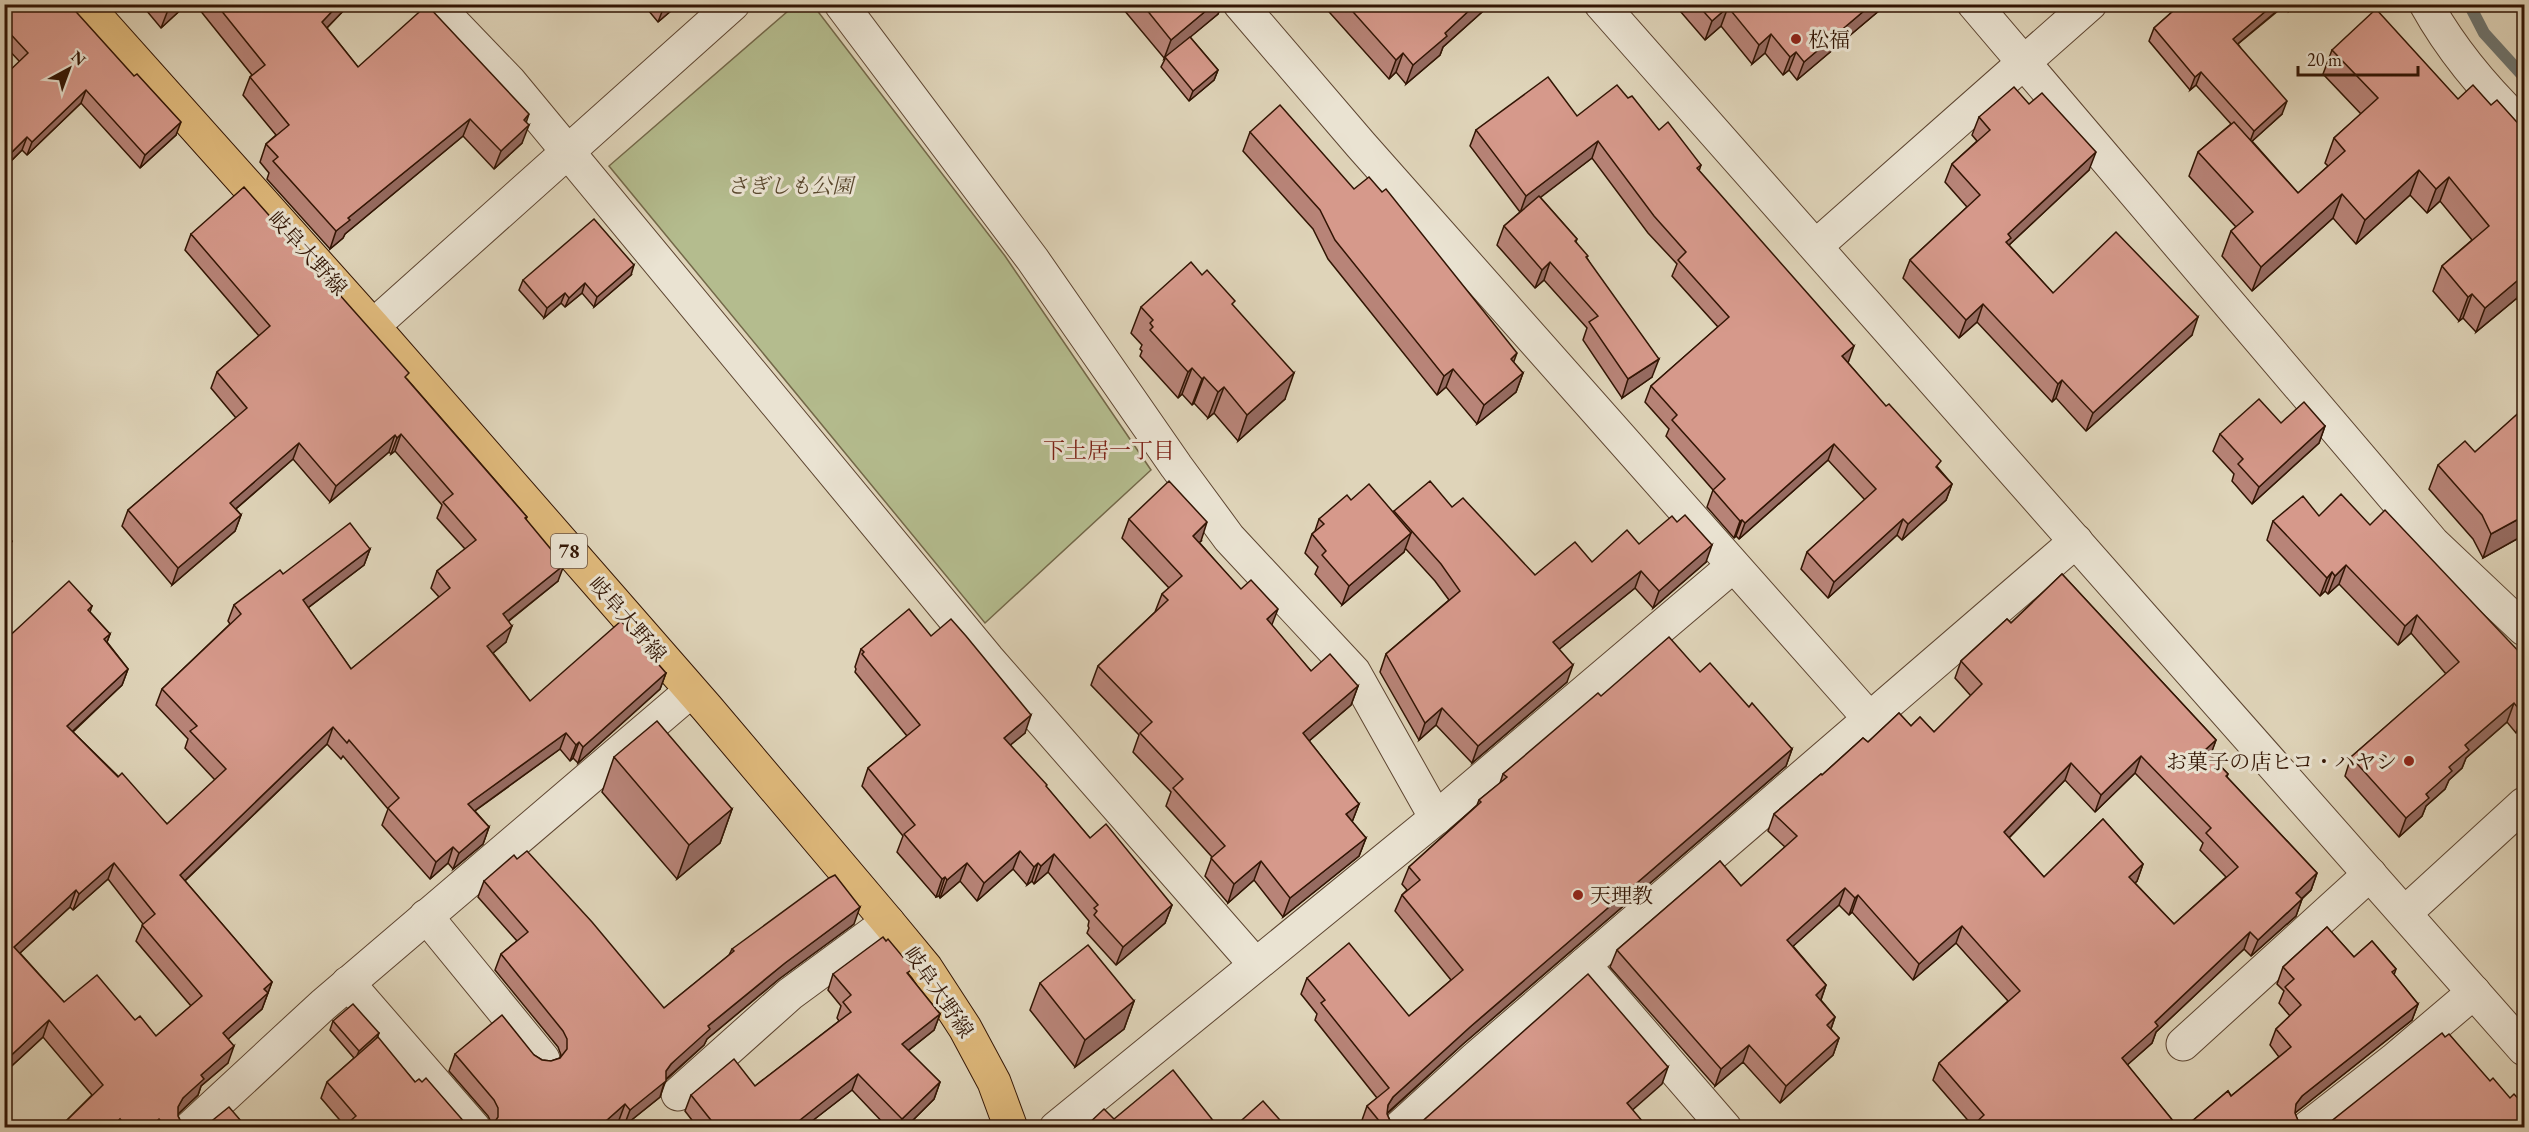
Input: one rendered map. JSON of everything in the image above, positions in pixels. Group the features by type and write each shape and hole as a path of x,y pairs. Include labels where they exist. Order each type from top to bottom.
{"main road":[{"name":"岐阜大野線","path":"85,4 374,326 691,690 926,968 965,1028 994,1082 1011,1128"}],"street":[{"path":"435,4 510,82 570,152 996,667 1255,964"},
{"path":"374,326 734,4"},
{"path":"841,4 1033,260 1176,466 1229,537 1354,672 1436,818"},
{"path":"1240,4 1361,145 1869,718"},
{"path":"1601,4 2524,1048"},
{"path":"1974,4 2433,543 2524,628"},
{"path":"1816,246 2090,4"},
{"path":"2426,4 2439,28 2491,96 2524,127"},
{"path":"1399,1128 1584,965 2076,541"},
{"path":"1056,1128 1436,818 1733,566"},
{"path":"190,1128 348,983 691,690"},
{"path":"2405,913 2524,804"},
{"path":"2183,1044 2370,874"},
{"path":"426,916 543,1059"},
{"path":"678,1094 790,994 888,922"},
{"path":"1584,965 1725,1128"},
{"path":"348,983 474,1128"},
{"path":"2307,1128 2394,1060 2474,992"}],"green space":[{"name":"さぎしも公園","path":"795,5 813,5 1005,256 1151,470 985,623 609,166"}],"building":[{"path":"4,4 69,4 134,76 137,74 181,122 145,155 86,90 32,142 27,137 4,160 4,76 28,53 4,27"},
{"path":"163,4 174,4 168,10"},
{"path":"216,4 339,4 322,22 358,67 427,5 529,114 524,120 529,125 501,151 470,119 348,218 350,220 336,231 273,161 278,157 266,144 289,125 250,77 265,65"},
{"path":"1142,4 1214,4 1171,40"},
{"path":"1346,4 1476,4 1445,33 1447,36 1413,65 1403,53 1396,60"},
{"name":"松福","path":"1697,4 1872,4 1804,62 1796,52 1790,57 1771,34 1759,45 1728,7 1712,21"},
{"path":"2181,4 2274,4 2233,39 2287,101 2254,131 2201,72 2195,77 2154,28"},
{"path":"2376,9 2458,99 2473,85 2491,105 2497,100 2524,130 2524,275 2485,308 2472,294 2468,297 2442,266 2489,226 2449,177 2436,189 2419,170 2365,220 2342,194 2261,267 2231,231 2253,212 2198,152 2234,122 2298,193 2345,151 2334,138 2378,98 2332,50"},
{"path":"1190,37 1218,70 1193,91 1165,57"},
{"path":"1548,77 1577,116 1617,85 1628,98 1632,96 1659,130 1668,122 1701,165 1697,168 1854,346 1842,356 1886,406 1889,404 1941,461 1936,467 1952,484 1908,524 1903,519 1834,582 1807,552 1876,489 1834,444 1745,523 1740,521 1713,490 1725,479 1672,420 1677,415 1651,386 1729,317 1678,260 1686,252 1654,216 1598,141 1526,196 1476,130"},
{"path":"2014,87 2029,104 2042,93 2096,152 2008,234 2011,238 2006,242 2053,293 2116,232 2198,317 2093,413 2062,380 2058,384 1983,304 1966,320 1910,260 1980,195 1952,164 1990,130 1979,117"},
{"path":"1280,105 1354,189 1369,177 1382,192 1386,189 1517,353 1511,359 1523,373 1484,405 1453,369 1444,376 1335,240 1320,210 1250,132"},
{"path":"244,187 409,373 405,377 527,517 525,518 564,565 503,614 512,626 487,646 530,701 621,621 666,673 583,747 579,742 576,745 566,733 468,804 489,827 459,853 453,847 436,862 388,808 399,798 349,740 347,743 333,727 180,875 272,982 264,989 268,993 223,1033 234,1046 201,1075 204,1079 183,1098 178,1107 178,1116 187,1128 167,1128 159,1119 149,1128 127,1128 120,1119 111,1128 59,1128 103,1085 49,1020 4,1062 4,641 69,581 92,606 88,610 110,634 104,639 128,669 67,726 118,777 122,773 167,824 226,769 190,731 197,726 162,689 241,614 234,605 280,570 283,574 350,523 370,549 303,600 351,669 450,588 437,571 476,540 443,502 453,494 401,434 397,438 395,435 336,486 299,443 230,503 241,515 178,568 128,510 247,408 217,372 270,326 191,234","holes":["114,863 155,914 142,925 202,996 156,1036 140,1016 135,1020 97,975 64,1002 14,947 76,890 79,894"]},
{"path":"1539,196 1577,239 1575,241 1588,256 1586,257 1659,359 1628,379 1589,322 1598,316 1550,262 1542,270 1504,226"},
{"path":"594,219 634,265 597,297 585,283 569,298 565,293 547,308 523,280"},
{"path":"1191,262 1202,275 1207,270 1235,301 1232,304 1294,373 1247,415 1224,387 1218,392 1192,368 1188,372 1150,330 1153,327 1150,323 1153,320 1141,307"},
{"path":"2259,399 2281,423 2304,402 2325,426 2259,487 2238,464 2243,459 2220,434"},
{"path":"2524,408 2524,516 2491,534 2482,515 2438,465 2465,441 2475,452"},
{"path":"1169,481 1207,522 1193,536 1241,589 1251,580 1278,609 1267,619 1311,671 1330,654 1358,686 1303,733 1359,804 1346,814 1366,838 1290,898 1261,861 1234,884 1211,858 1225,846 1173,788 1183,779 1140,733 1152,722 1098,666 1168,600 1162,594 1182,576 1129,519"},
{"path":"1430,481 1452,507 1463,498 1535,575 1575,542 1592,562 1627,530 1639,544 1672,516 1677,522 1685,515 1712,545 1659,591 1641,571 1553,642 1573,665 1478,746 1442,708 1425,723 1386,654 1460,591 1441,564 1394,511"},
{"path":"1369,484 1411,533 1349,586 1322,555 1326,551 1312,534 1324,524 1319,519 1347,495 1351,500"},
{"path":"2341,494 2370,525 2385,510 2524,657 2524,713 2514,703 2465,745 2469,750 2449,767 2452,771 2426,794 2429,798 2406,818 2351,757 2459,662 2417,615 2405,626 2346,565 2335,576 2332,572 2327,578 2273,521 2303,496 2319,516"},
{"path":"4,533 12,541 4,549"},
{"path":"2062,574 2216,740 2205,750 2228,774 2226,776 2317,873 2296,893 2302,899 2258,940 2250,932 2155,1022 2158,1026 2122,1058 2178,1127 2182,1124 2185,1127 2228,1091 2231,1096 2291,1047 2276,1029 2301,1005 2285,987 2294,979 2283,967 2327,927 2354,957 2372,941 2396,969 2392,972 2418,1004 2302,1096 2296,1104 2295,1113 2299,1123 2305,1128 1970,1128 1984,1115 1939,1063 2020,991 1962,926 1919,964 1858,895 1855,898 1845,888 1787,940 1826,985 1816,995 1835,1017 1827,1025 1839,1038 1786,1086 1749,1045 1721,1069 1617,950 1720,861 1741,886 1797,836 1774,814 1863,738 1868,742 1899,713 1911,726 1920,717 1934,732 1982,684 1961,661 2007,619 2011,623","holes":["2141,756 2211,828 2206,833 2238,867 2174,924 2129,877 2143,864 2103,819 2044,877 2004,832 2071,763 2101,795"]},
{"path":"909,609 931,636 951,619 1031,715 1004,738 1047,785 1090,838 1106,824 1172,905 1123,947 1094,915 1097,911 1094,908 1098,905 1054,854 1041,866 1038,863 1034,867 1020,851 984,883 967,863 947,880 945,877 942,879 904,834 915,825 868,768 920,725 862,654 864,652 861,649"},
{"path":"1669,637 1700,672 1710,663 1749,707 1752,703 1792,749 1470,1027 1393,1097 1388,1105 1387,1114 1391,1123 1397,1128 1385,1128 1367,1106 1389,1088 1321,1003 1325,1000 1307,978 1349,943 1409,1016 1463,970 1402,895 1420,880 1409,867 1481,802 1479,800 1507,777 1503,774 1598,693 1601,696"},
{"path":"657,721 732,809 689,845 614,757"},
{"path":"527,851 592,922 664,1008 734,951 732,949 829,878 835,875 860,907 785,963 708,1026 710,1029 671,1064 666,1071 666,1081 630,1110 625,1104 598,1128 489,1128 498,1117 498,1108 494,1100 455,1054 502,1015 534,1055 542,1060 551,1061 560,1058 567,1049 567,1039 563,1031 501,954 528,932 484,881 514,855 517,859"},
{"path":"883,937 886,941 888,939 913,969 907,973 940,1014 902,1044 940,1082 902,1119 858,1074 790,1128 710,1128 714,1124 691,1095 734,1059 755,1086 851,1012 843,1002 851,995 833,974"},
{"path":"1088,945 1134,1001 1085,1040 1040,983"},
{"path":"1588,974 1668,1067 1627,1103 1648,1128 1412,1128 1418,1125"},
{"path":"353,1004 379,1033 359,1051 333,1021"},
{"path":"2442,1033 2445,1037 2449,1034 2490,1081 2493,1078 2510,1098 2514,1094 2524,1105 2524,1128 2321,1128 2325,1126"},
{"path":"378,1037 415,1082 419,1079 422,1082 426,1078 471,1128 342,1128 356,1116 327,1082"},
{"path":"1173,1070 1219,1128 1084,1128 1104,1109 1114,1119"},
{"path":"1263,1101 1287,1128 1233,1128"},
{"path":"229,1107 247,1128 203,1128"}],"waterway":[{"path":"2469,4 2484,33 2524,77"}],"place":[{"name":"松福","path":"1796,39"},
{"name":"お菓子の店ヒコ・ハヤシ","path":"2409,761"},
{"name":"天理教","path":"1578,895"}],"district":[{"name":"下土居一丁目","path":"1109,450"}]}
